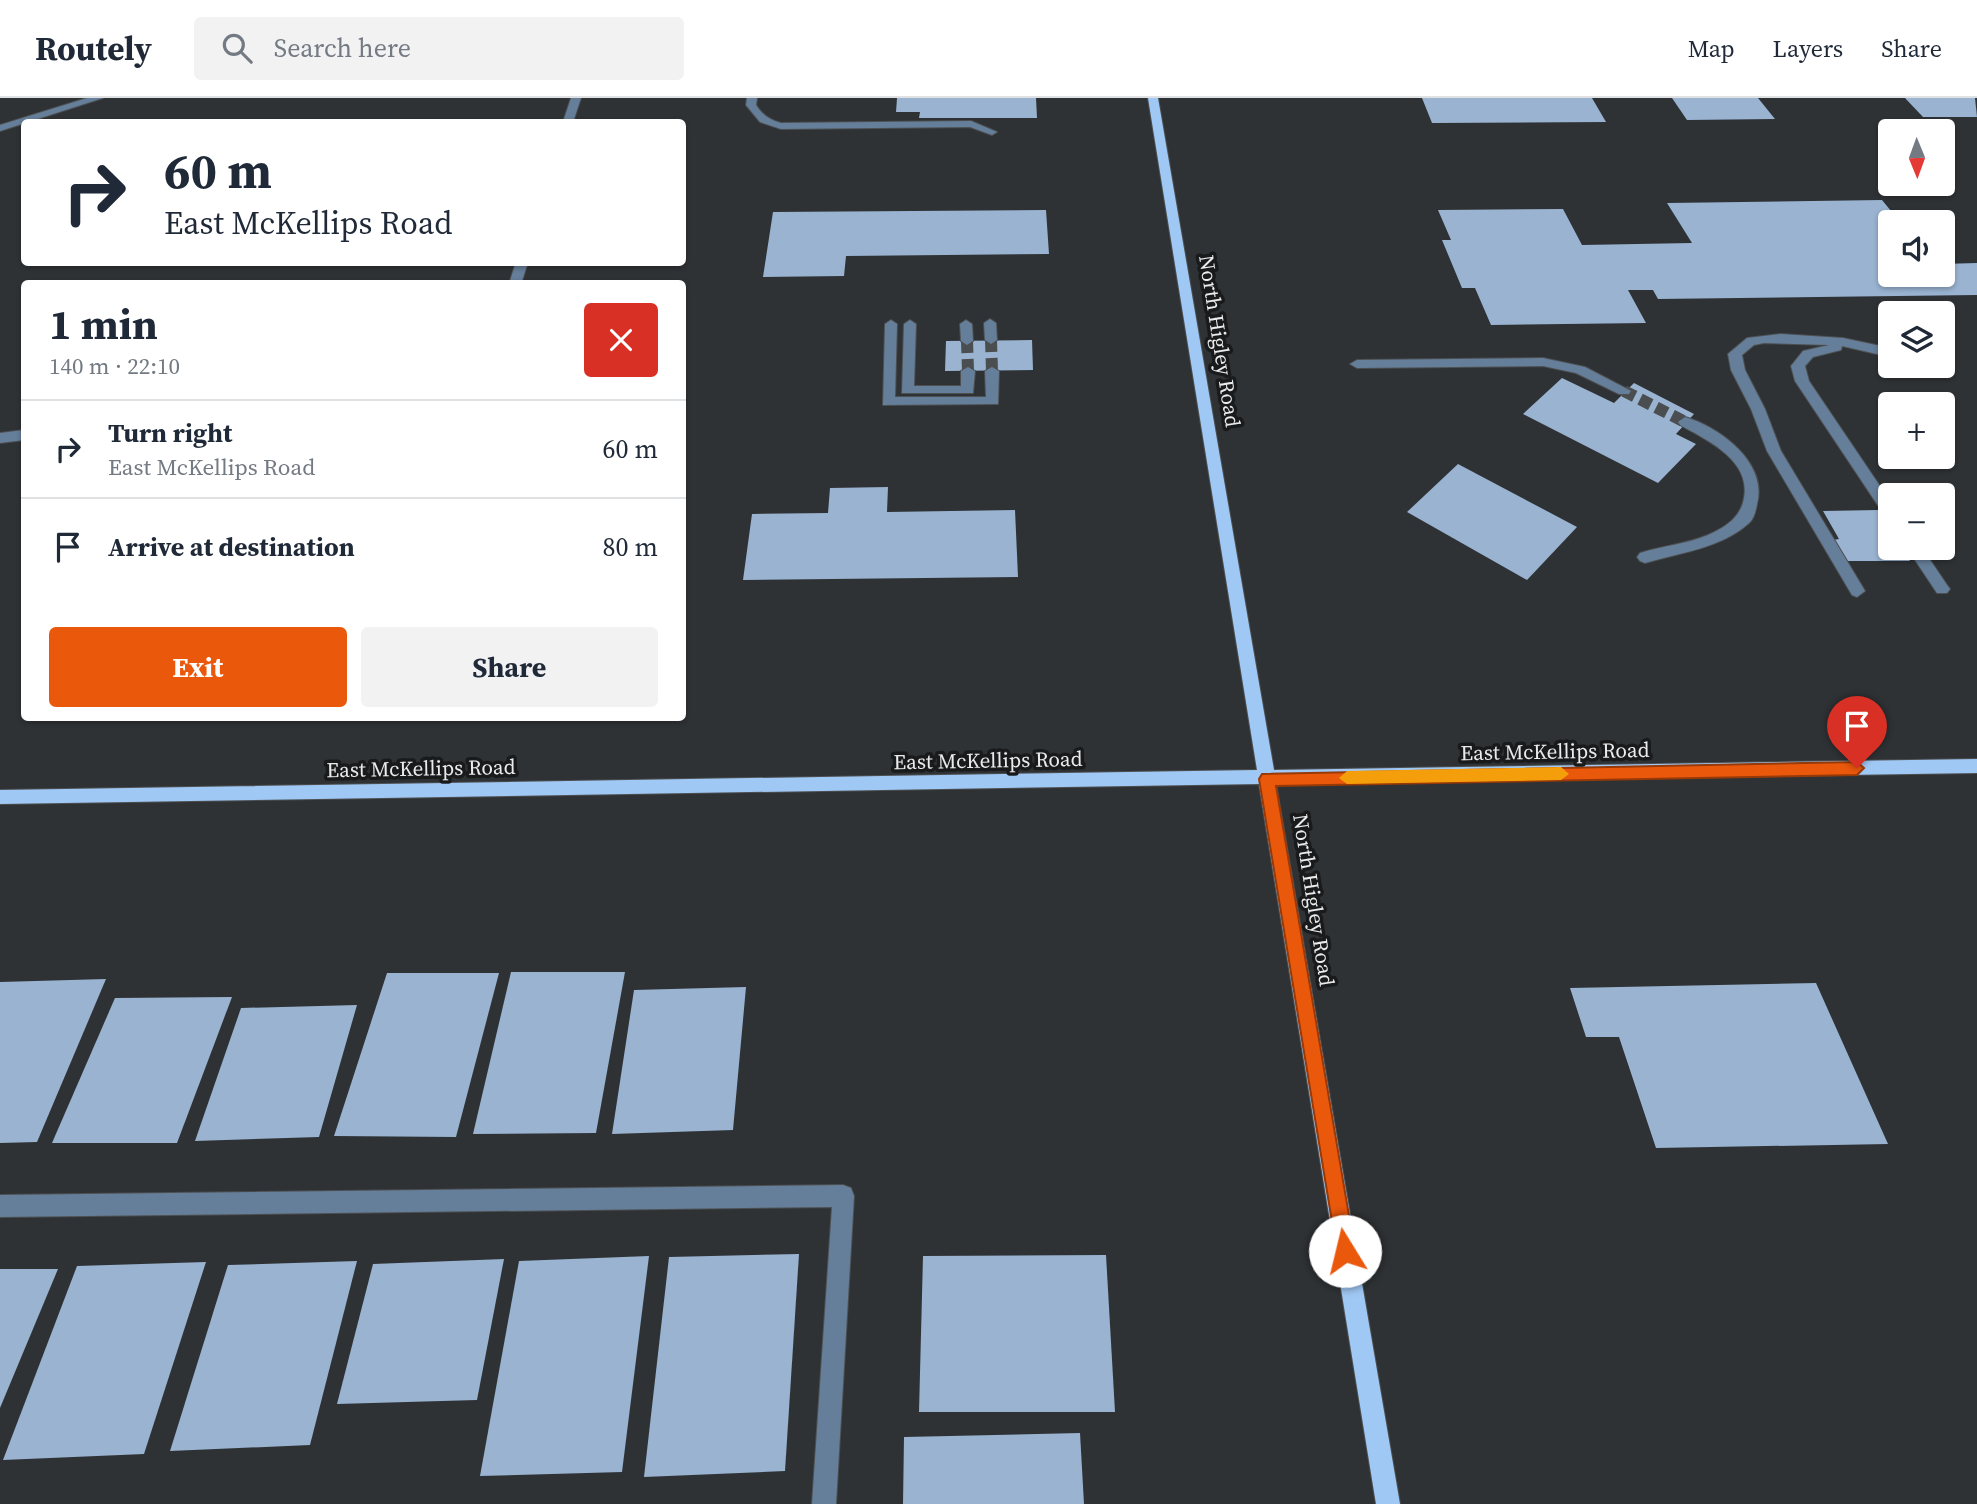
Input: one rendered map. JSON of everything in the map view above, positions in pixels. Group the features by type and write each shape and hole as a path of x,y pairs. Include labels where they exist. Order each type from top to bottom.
{"main road":[{"name":"North Higley Road","path":"1153,98 1388,1504"},
{"name":"East McKellips Road","path":"0,797 1977,766"}],"street":[{"path":"29,119 98,98"},
{"path":"569,119 576,98"},
{"path":"752,98 751,105 757,115 780,126 971,124 992,132"},
{"path":"0,128 21,122"},
{"path":"990,323 991,340"},
{"path":"891,324 888,402 993,401 992,370"},
{"path":"910,324 906,390 968,390 968,371"},
{"path":"966,324 967,341"},
{"path":"1857,590 1774,452 1758,409 1738,370 1735,354 1750,341 1774,338 1846,344 1878,351"},
{"path":"1846,344 1808,354 1798,366 1802,381 1878,494"},
{"path":"1357,364 1543,362 1580,370 1624,391"},
{"path":"1645,557 1713,539 1745,519 1751,501 1752,481 1725,443 1685,422"},
{"path":"0,438 21,435"},
{"path":"1922,560 1942,589"},
{"path":"0,1206 843,1196 824,1504"}],"building":[{"path":"897,98 1036,98 1037,118 919,118 920,112 896,112"},
{"path":"1422,98 1592,98 1606,122 1432,123"},
{"path":"1672,98 1758,98 1775,119 1687,120"},
{"path":"1905,98 1975,98 1977,117 1923,117"},
{"path":"1882,200 1890,210 1878,210 1878,287 1955,287 1955,264 1977,263 1977,295 1658,299 1653,290 1628,290 1646,323 1491,325 1475,288 1462,288 1442,240 1451,240 1438,210 1563,209 1582,245 1692,243 1667,203"},
{"path":"1046,210 1049,254 846,256 844,276 763,277 773,212"},
{"path":"1032,340 1033,370 945,371 946,341"},
{"path":"1562,378 1614,403 1634,383 1694,414 1676,434 1696,444 1658,483 1523,414"},
{"path":"1458,464 1577,527 1527,580 1407,512"},
{"path":"888,487 887,512 1015,510 1018,577 743,580 752,514 828,513 830,488"},
{"path":"1878,510 1878,560 1910,561 1846,561 1833,540 1839,539 1823,511"},
{"path":"511,972 625,972 596,1133 473,1134"},
{"path":"387,973 499,973 456,1137 334,1136"},
{"path":"106,979 37,1142 0,1143 0,982"},
{"path":"1816,983 1888,1144 1656,1148 1619,1037 1586,1037 1570,988"},
{"path":"746,987 733,1130 612,1134 634,990"},
{"path":"232,997 177,1143 52,1143 115,998"},
{"path":"357,1005 319,1137 195,1141 241,1008"},
{"path":"799,1254 785,1471 644,1477 669,1257"},
{"path":"1106,1255 1115,1412 919,1412 923,1256"},
{"path":"649,1256 622,1472 480,1476 519,1261"},
{"path":"504,1259 477,1400 337,1404 373,1264"},
{"path":"357,1261 310,1445 170,1451 228,1265"},
{"path":"206,1262 144,1454 3,1460 77,1266"},
{"path":"0,1269 58,1269 0,1408"},
{"path":"1080,1433 1084,1504 903,1504 904,1437"}],"tunnel":[{"path":"991,340 992,371"},
{"path":"967,341 968,371"},
{"path":"1624,391 1685,422"}],"slow traffic":[{"path":"1347,778 1561,774"}],"route":[{"path":"1345,1251 1267,779 1857,768"}]}
